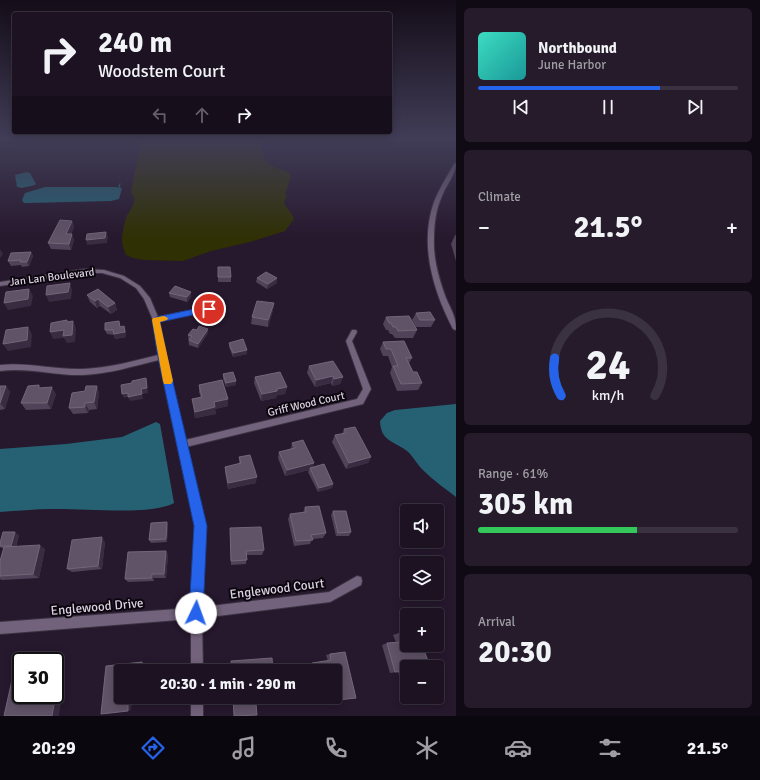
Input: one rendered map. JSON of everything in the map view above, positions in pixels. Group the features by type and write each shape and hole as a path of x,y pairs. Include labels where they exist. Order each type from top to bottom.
{"street":[{"path":"452,172 436,207 430,237 435,275 441,294 456,327"},
{"name":"Jan Lan Boulevard","path":"0,284 84,271 102,271 122,277 138,287 147,298 156,320 162,357 183,444 200,526 196,613 197,664"},
{"path":"156,320 222,306"},
{"name":"Griff Wood Court","path":"183,444 360,402 367,389 349,341 354,332"},
{"path":"0,368 33,368 82,372 112,368 162,357"},
{"name":"Englewood Court","path":"196,613 330,597 357,581"},
{"name":"Englewood Drive","path":"0,628 196,613"},
{"path":"197,704 197,716"}],"shaded area":[{"path":"135,172 287,172 291,176 284,202 294,219 285,231 250,242 211,251 183,261 144,260 126,255 122,244 122,235 126,218 134,203 131,193"}],"water":[{"path":"30,173 36,184 22,188 17,187 15,175"},
{"path":"45,187 122,188 119,199 111,201 24,203 22,200 25,193"},
{"path":"456,404 456,497 436,482 420,467 407,451 385,437 380,421 387,413 395,410"},
{"path":"156,422 160,424 174,503 163,507 133,510 52,509 0,512 0,449 66,444 122,437"}],"building":[{"path":"60,220 72,221 66,234 72,234 69,244 48,243"},
{"path":"106,232 105,238 86,240 87,234"},
{"path":"31,252 27,262 20,262 21,260 8,261 11,253"},
{"path":"218,267 230,267 231,277 218,277"},
{"path":"266,272 277,278 268,284 257,278"},
{"path":"70,283 68,292 46,295 47,286"},
{"path":"175,286 191,292 187,297 169,293"},
{"path":"29,289 28,299 4,303 6,292"},
{"path":"98,289 115,303 108,307 98,299 95,301 87,295"},
{"path":"257,301 274,303 268,320 252,317"},
{"path":"430,312 435,320 420,320 416,313"},
{"path":"409,316 417,330 398,331 396,327 393,327 391,323 389,323 386,317"},
{"path":"67,320 67,322 73,321 72,335 63,336 64,330 50,332 51,323"},
{"path":"119,321 120,327 124,326 125,332 114,334 113,330 105,330 105,323"},
{"path":"199,326 208,329 198,344 189,340 192,336 188,335 193,329 197,330"},
{"path":"28,327 27,340 3,344 6,330"},
{"path":"243,339 247,350 233,353 229,343"},
{"path":"404,341 412,358 406,358 413,372 417,372 422,383 401,384 393,366 398,366 391,349 386,349 383,342"},
{"path":"333,361 343,377 334,379 333,376 316,380 309,366"},
{"path":"233,372 236,381 226,383 223,374"},
{"path":"280,372 287,387 262,394 255,377"},
{"path":"146,378 147,388 141,389 142,394 128,397 128,393 122,394 121,385"},
{"path":"222,380 228,399 214,402 215,407 195,412 192,399 202,397 199,385"},
{"path":"39,385 39,388 52,387 47,403 21,403 28,386"},
{"path":"0,386 6,386 0,403"},
{"path":"86,386 97,386 94,402 85,403 85,407 69,408 72,393 85,391"},
{"path":"355,427 371,457 349,463 335,435 346,433 344,429"},
{"path":"303,440 314,463 287,470 279,452 295,448 292,443"},
{"path":"250,455 257,477 228,483 225,467 241,463 239,457"},
{"path":"324,464 333,484 319,488 310,468"},
{"path":"319,506 326,533 311,535 313,540 296,541 290,514 306,512 305,507"},
{"path":"333,511 346,511 351,532 338,533"},
{"path":"167,522 166,539 149,540 151,523"},
{"path":"261,527 264,550 246,551 247,560 231,561 230,528"},
{"path":"3,532 15,532 11,546 0,546"},
{"path":"102,537 98,566 67,569 72,540"},
{"path":"40,545 33,574 0,576 0,561 4,547"},
{"path":"166,551 164,574 152,574 152,578 125,579 128,552"},
{"path":"400,642 400,652 425,652 428,660 400,660 400,672 395,672 387,643"},
{"path":"345,652 356,698 342,700 342,664 312,664 331,660 330,654"},
{"path":"272,658 272,664 231,664 231,661"},
{"path":"142,662 142,664 124,664"},
{"path":"114,665 114,704 128,704 128,711 101,714 106,666"},
{"path":"12,680 12,704 54,704 52,716 4,716"},
{"path":"233,704 256,704 257,715 234,716"}],"slow traffic":[{"path":"164,318 156,320 162,357 168,381"}],"route":[{"path":"196,613 200,526 183,444 162,357 156,320 209,309"}]}
